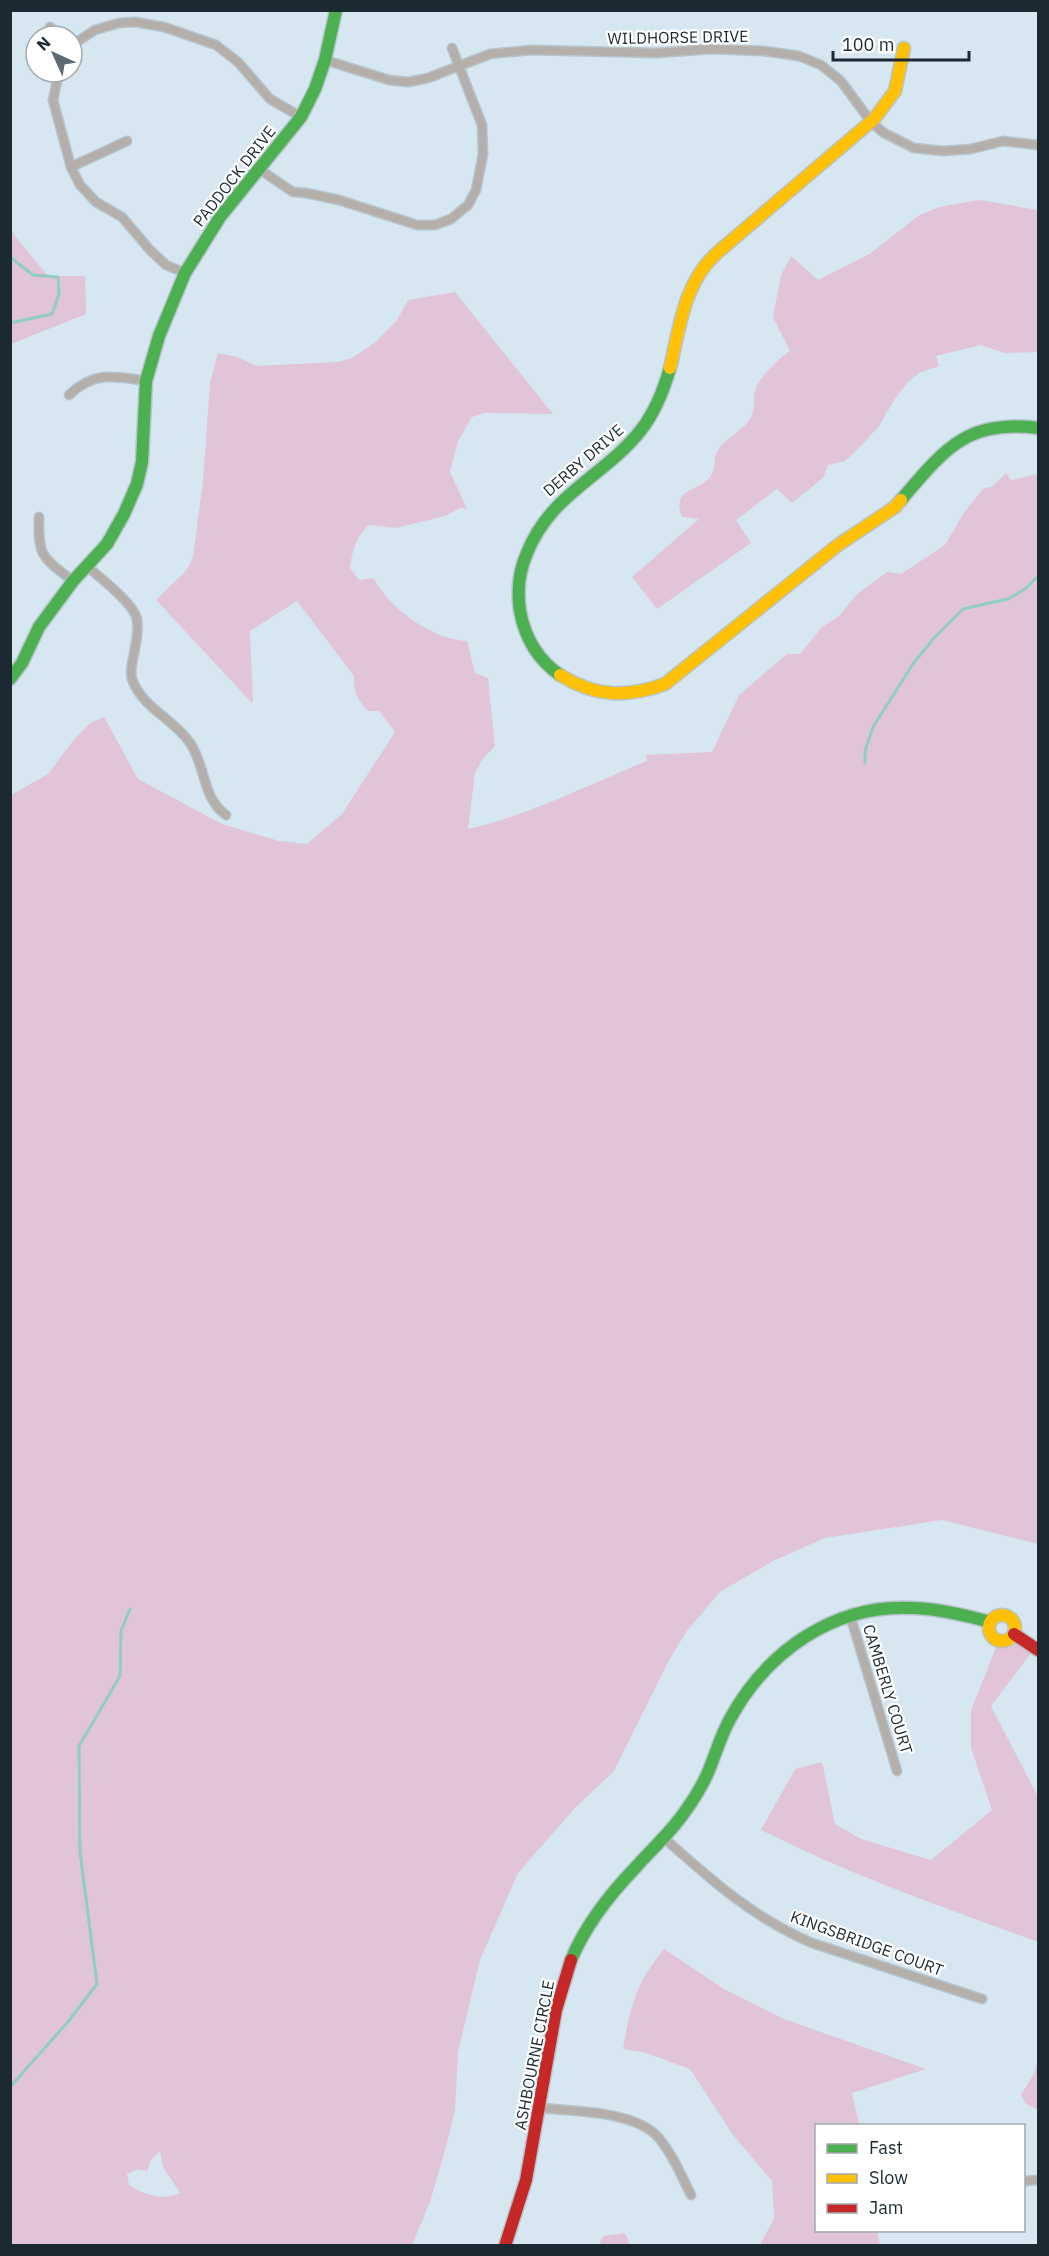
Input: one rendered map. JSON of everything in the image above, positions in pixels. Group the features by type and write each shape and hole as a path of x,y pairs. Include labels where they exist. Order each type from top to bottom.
{"street":[{"name":"PADDOCK DRIVE","path":"10,680 22,663 39,627 73,581 107,544 124,514 137,484 142,462 146,381 159,336 185,273 220,217 301,117 315,89 325,60 336,10"},
{"path":"84,37 95,30 119,23 135,22 164,27 216,45 238,62 270,99 301,117"},
{"path":"259,169 292,192 339,200 417,225 435,225 451,219 468,205 476,190 483,154 482,125 452,48"},
{"name":"DERBY DRIVE","path":"904,48 899,80 893,95 871,122 710,260 696,279 682,308 672,361 655,407 643,428 627,447 603,469 552,508 530,540 519,579 518,598 525,634 536,653 550,668 572,683 592,690 631,695 665,684 838,545 895,507 930,466 950,447 977,431 1014,425 1038,428"},
{"name":"WILDHORSE DRIVE","path":"325,60 389,80 408,82 428,78 490,54 531,50 657,53 711,49 776,53 799,56 821,65 841,81 871,122 884,133 914,148 943,151 1003,141 1038,145"},
{"path":"56,84 53,100 71,166 80,185 96,202 122,217 166,265 185,273"},
{"path":"71,166 127,141"},
{"path":"69,395 92,378 113,376 146,381"},
{"path":"39,517 39,544 42,554 73,581"},
{"path":"88,567 128,604 137,618 136,643 130,676 133,683 147,701 189,741 201,761 211,800 226,815"},
{"name":"ASHBOURNE CIRCLE","path":"505,2246 520,2206 529,2172 556,2012 565,1975 577,1949 609,1896 676,1823 696,1794 707,1774 730,1716 764,1669 786,1648 808,1633 850,1615 911,1606 940,1609 990,1622 996,1616 1006,1615 1013,1620 1014,1634 1038,1650"},
{"name":"CAMBERLY COURT","path":"850,1615 897,1771"},
{"path":"990,1622 990,1634 995,1640 1006,1641 1014,1634"},
{"name":"KINGSBRIDGE COURT","path":"663,1837 733,1898 793,1935 982,1999"},
{"path":"540,2108 636,2121 657,2136 672,2158 691,2194"}],"shaded area":[{"path":"979,200 1038,210 1038,352 1004,353 981,345 936,356 939,366 919,373 908,382 879,426 845,461 828,465 823,478 792,503 777,489 736,520 751,543 657,609 632,577 699,519 682,517 679,507 680,500 712,474 716,454 720,447 749,421 755,392 760,381 790,351 773,317 781,275 791,256 818,280 871,253 918,216 939,207"},
{"path":"10,230 48,276 85,276 86,314 11,344"},
{"path":"455,292 553,414 485,413 472,417 458,441 450,472 467,509 460,508 445,516 396,528 368,525 355,545 352,556 350,568 359,580 374,578 390,600 413,620 440,635 467,641 475,673 488,678 495,746 482,760 475,773 468,829 514,816 559,799 647,761 646,755 712,752 739,695 787,654 800,654 822,627 839,616 856,595 887,572 901,574 945,545 965,511 984,488 992,487 1006,473 1011,480 1038,474 1038,1544 942,1520 825,1538 773,1561 720,1592 686,1632 667,1664 614,1771 575,1808 518,1873 480,1960 458,2052 455,2110 430,2202 412,2245 11,2245 11,795 48,774 72,742 90,723 104,717 138,779 222,824 279,841 307,844 342,814 395,732 379,711 368,711 361,703 355,691 354,676 297,601 250,631 253,704 156,600 187,570 193,557 203,481 210,383 218,353 237,357 257,366 337,362 352,358 377,341 397,320 408,300","holes":["160,2151 163,2167 180,2193 160,2197 141,2192 129,2185 127,2174 138,2169 147,2171 151,2160"]},
{"path":"1017,1644 1032,1652 991,1706 1038,1797 1038,1942 863,1876 761,1830 795,1769 822,1762 835,1824 861,1839 931,1860 992,1810 971,1748 971,1711 996,1647"},
{"path":"664,1949 724,1989 784,2019 926,2069 852,2093 859,2124 815,2124 815,2232 877,2232 880,2245 760,2245 774,2218 772,2181 733,2135 690,2069 643,2052 623,2049 636,1996 654,1962"},
{"path":"1038,2061 1038,2110 1026,2104 1021,2095"},
{"path":"625,2233 630,2245 599,2245 603,2236"}],"waterway":[{"path":"10,257 33,275 58,277 59,294 52,314 10,323"},
{"path":"865,763 865,751 873,727 913,664 934,638 963,609 1008,599 1025,589 1038,576"},
{"path":"10,2087 67,2023 97,1984 80,1852 79,1746 120,1676 121,1631 130,1609"}],"traffic: fast":[{"path":"10,679 22,663 39,627 73,581 107,544 124,514 137,484 142,462 146,381 159,336 185,273 220,217 301,117 315,89 325,60 336,10"},
{"path":"560,675 534,648 522,621 519,589 524,560 537,532 550,515 564,500 611,461 641,430 651,416 670,368"},
{"path":"901,500 944,453 974,434 992,428 1013,426 1038,428"},
{"path":"571,1960 591,1922 608,1899 688,1808 707,1776 730,1719 763,1672 784,1653 806,1636 831,1623 857,1614 885,1609 933,1610 990,1622"}],"traffic: slow":[{"path":"670,368 685,306 698,277 707,264 718,252 874,119 895,91 904,48"},
{"path":"560,675 586,688 611,693 637,692 665,684 838,545 895,507 901,500"},
{"path":"1002,1615 1012,1618 1015,1628 1012,1638 1002,1641 992,1638 989,1628 992,1618 1002,1615"}],"traffic: jam":[{"path":"1014,1634 1038,1650"},
{"path":"505,2246 526,2180 556,2010 571,1960"}]}
